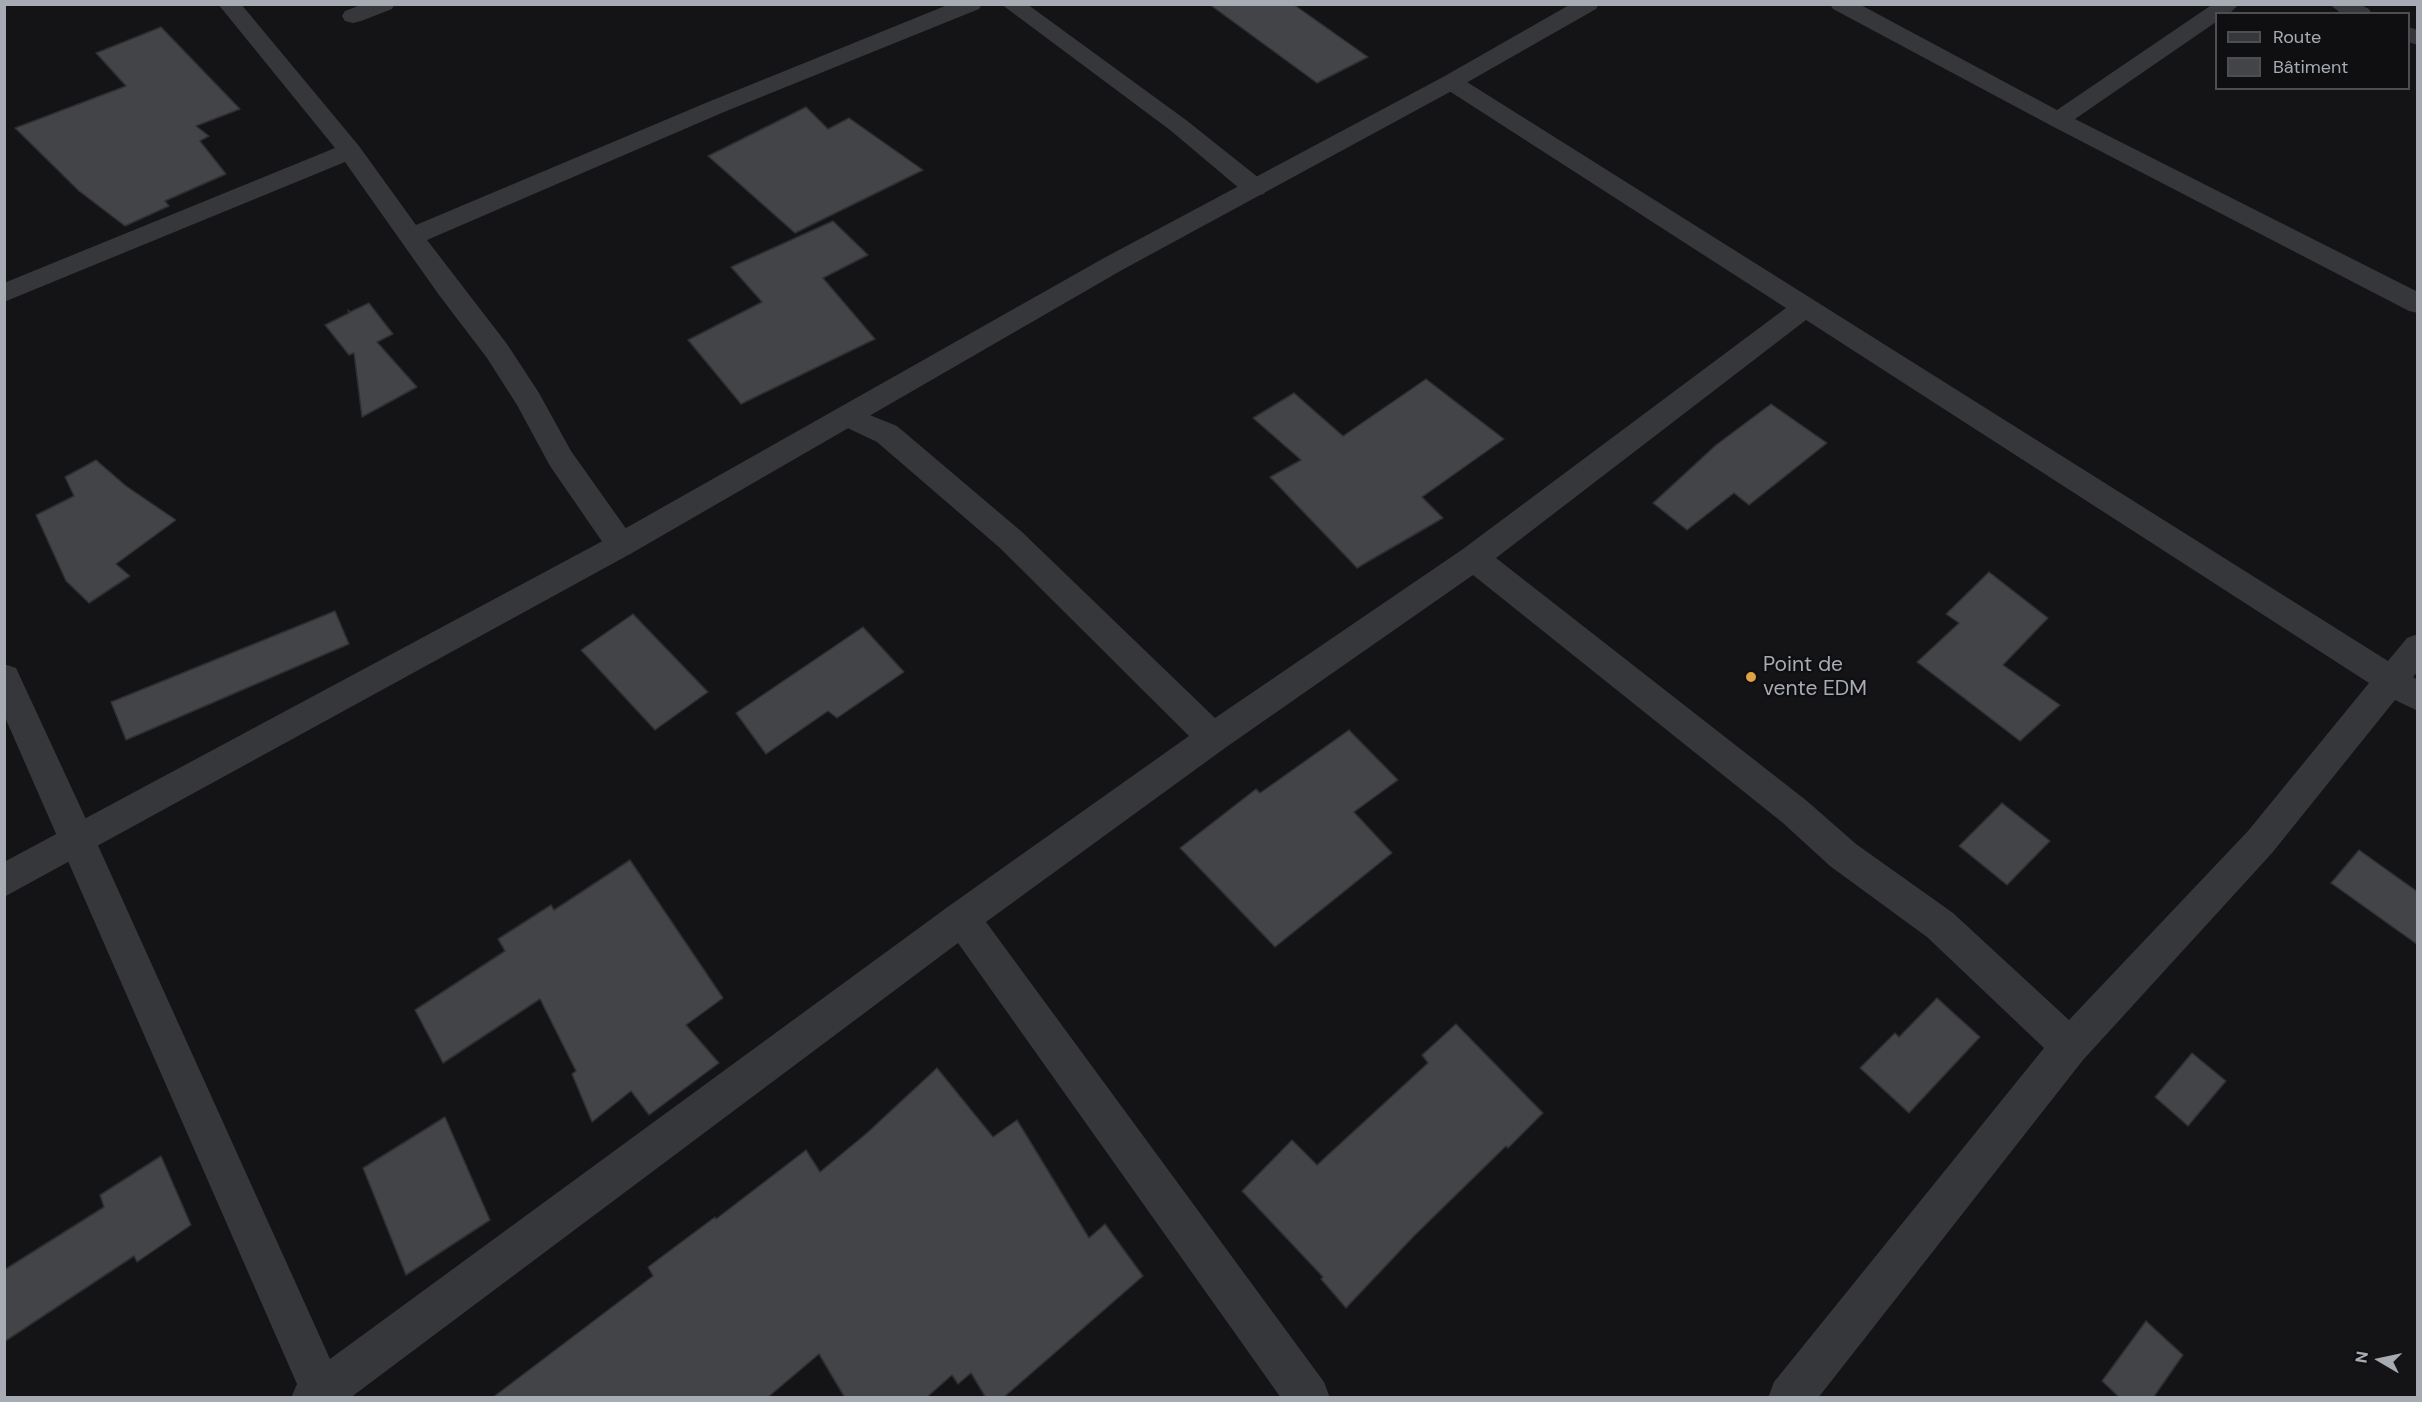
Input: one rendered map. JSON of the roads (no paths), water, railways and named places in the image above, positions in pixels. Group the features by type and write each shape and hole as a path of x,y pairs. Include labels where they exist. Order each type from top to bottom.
{"street":[{"path":"229,4 350,151 447,289 497,351 529,400 560,458 621,545"},
{"path":"352,16 384,4"},
{"path":"412,237 716,107 971,4"},
{"path":"1012,4 1178,125 1255,188"},
{"path":"4,881 621,545 1113,264 1451,82 1588,4"},
{"path":"1841,4 2058,120 2418,304"},
{"path":"2340,4 2357,12"},
{"path":"2058,120 2215,13"},
{"path":"1451,82 2404,688"},
{"path":"4,293 350,151"},
{"path":"4,678 79,841 320,1395 962,918 1213,738 1474,558 1804,308"},
{"path":"847,416 886,434 1011,540 1213,738"},
{"path":"1474,558 1795,812 1843,855 1940,925 2030,1007 2069,1047"},
{"path":"1790,1398 2069,1047 2404,688 2418,647"},
{"path":"962,918 1308,1398"}],"place":[{"name":"Point de vente EDM","path":"1751,677"}]}
